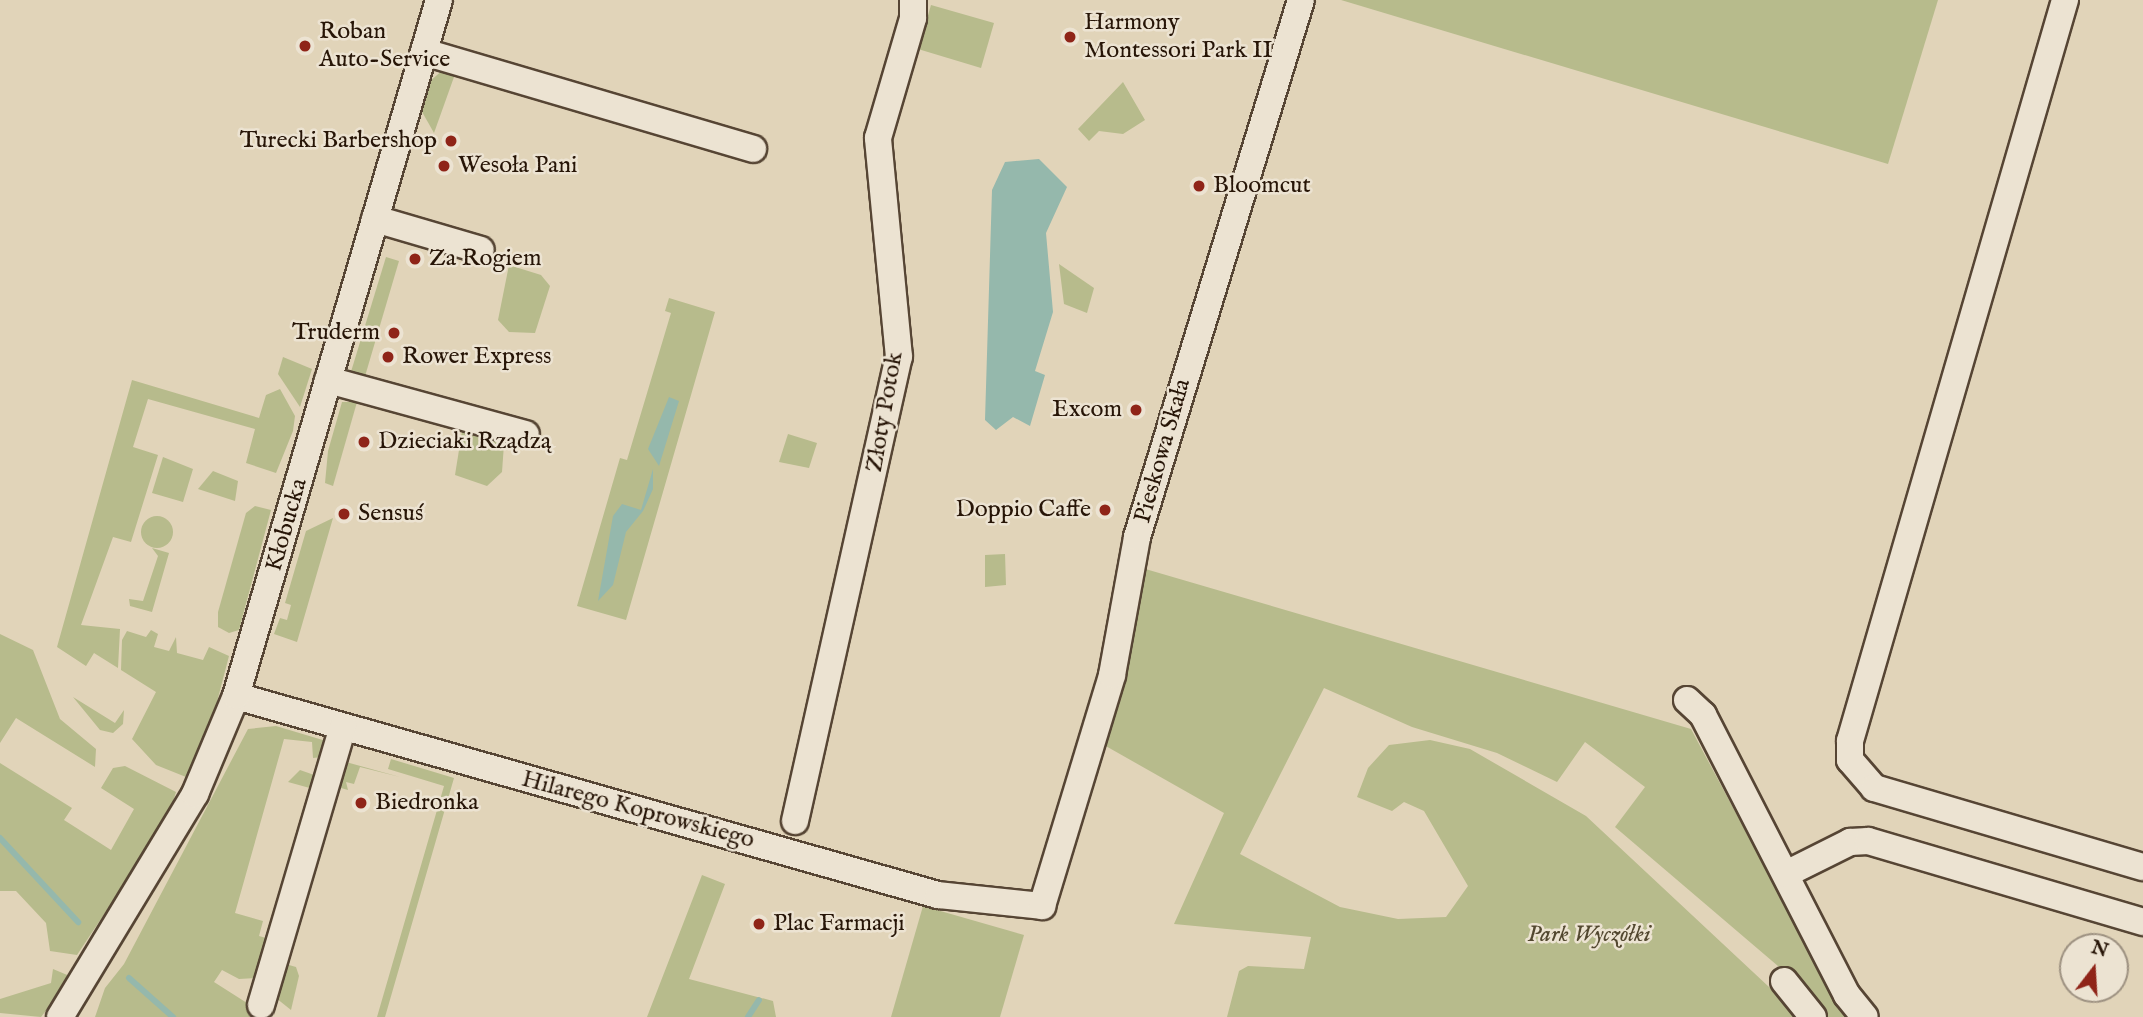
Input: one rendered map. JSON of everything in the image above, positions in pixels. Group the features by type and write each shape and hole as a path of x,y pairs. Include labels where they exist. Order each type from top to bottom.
{"street":[{"name":"Kłobucka","path":"60,1017 195,794 236,696 439,0"},
{"name":"Złoty Potok","path":"795,821 899,357 878,138 913,0"},
{"path":"2065,0 1850,741 1850,760 1874,788 2143,867"},
{"name":"Pieskowa Skała","path":"1042,906 1112,675 1137,537 1293,2"},
{"path":"424,52 752,149"},
{"path":"376,219 481,250"},
{"path":"328,380 526,434"},
{"name":"Hilarego Koprowskiego","path":"236,696 938,895 1042,906"},
{"path":"1687,700 1703,715 1847,995 1865,1017"},
{"path":"261,1005 343,727"},
{"path":"1786,874 1850,842 1868,841 2143,922"},
{"path":"1784,981 1813,1017"}],"green space":[{"path":"1341,0 1938,0 1888,164"},
{"path":"931,5 994,23 981,68 918,49"},
{"path":"444,69 454,77 434,133 421,110 429,82"},
{"path":"1123,82 1145,120 1123,134 1099,131 1089,141 1078,129"},
{"path":"386,257 399,261 363,383 350,375"},
{"path":"1059,264 1094,288 1087,313 1064,304"},
{"path":"509,265 541,275 550,286 535,333 509,332 498,320"},
{"path":"669,298 715,312 626,620 577,606 620,458 627,460 671,313 665,311"},
{"path":"283,357 312,369 300,407 278,374"},
{"path":"132,380 259,418 266,395 280,389 295,416 293,431 276,473 246,463 255,429 148,399 133,447 158,455 131,542 113,537 81,625 120,629 118,668 94,653 86,666 57,647"},
{"path":"342,402 357,402 333,486 325,483 328,451"},
{"path":"463,425 504,444 502,472 487,486 455,475"},
{"path":"788,434 817,443 809,468 779,462"},
{"path":"163,457 193,469 183,502 152,493"},
{"path":"213,471 238,481 235,501 198,489"},
{"path":"255,506 271,510 239,630 229,633 218,627 218,612 246,513"},
{"path":"157,516 169,520 173,532 169,544 157,548 145,544 141,532 145,520"},
{"path":"333,518 297,642 274,634 280,618 287,620 291,605 285,603 306,531"},
{"path":"152,548 169,553 152,612 130,606 129,599 143,601 158,556"},
{"path":"1005,554 1006,585 985,587 985,555"},
{"name":"Park Wyczółki","path":"1142,568 1691,729 1845,1017 1820,1017 1791,977 1615,827 1645,787 1585,742 1557,782 1497,753 1412,727 1324,688 1240,854 1340,907 1398,919 1446,917 1468,886 1424,811 1404,802 1392,811 1357,797 1368,768 1389,745 1430,740 1470,749 1586,816 1801,1017 1227,1017 1239,971 1248,966 1304,969 1311,937 1174,924 1224,813 1104,745"},
{"path":"151,630 158,634 154,647 169,651 176,637 177,653 203,660 209,647 229,656 213,717 186,777 156,765 132,739 156,692 121,670 122,640 127,631 146,637"},
{"path":"0,634 33,650 60,719 96,749 95,767 16,718 0,743"},
{"path":"73,697 115,723 124,710 123,724 113,733 100,730"},
{"path":"276,726 326,741 322,757 313,758 312,742 284,739 235,913 263,921 259,936 273,940 257,978 239,979 222,970 214,982 269,1017 95,1017 105,988 124,964 248,729"},
{"path":"391,759 454,778 385,1017 377,1017 444,786 388,769"},
{"path":"346,762 400,777 360,767 354,784 346,782 348,790 334,786"},
{"path":"0,763 72,808 64,820 111,850 134,809 101,788 113,768 125,766 176,792 168,818 77,955 50,951 46,923 16,891 0,891"},
{"path":"300,770 317,776 317,790 288,782"},
{"path":"702,875 725,884 689,979 773,1001 776,1017 647,1017"},
{"path":"923,906 1024,935 1000,1017 891,1017"},
{"path":"282,963 296,967 299,976 291,1010 276,998"},
{"path":"53,969 72,977 41,1017 0,1013 0,999 51,983"}],"water":[{"path":"1039,159 1067,187 1046,233 1053,312 1035,371 1045,375 1030,426 1013,417 996,430 985,420 992,190 1005,162"},
{"path":"669,397 679,401 659,466 648,449"},
{"path":"653,469 653,489 643,511 626,532 613,585 598,601 613,516 622,504 641,510"}],"waterway":[{"path":"0,838 78,922"},
{"path":"129,978 173,1017"},
{"path":"748,1017 759,1000"}],"place":[{"name":"Harmony Montessori Park II","path":"1070,37"},
{"name":"Roban Auto-Service","path":"305,46"},
{"name":"Turecki Barbershop","path":"451,141"},
{"name":"Wesoła Pani","path":"444,166"},
{"name":"Bloomcut","path":"1199,186"},
{"name":"Za Rogiem","path":"415,259"},
{"name":"Truderm","path":"394,333"},
{"name":"Rower Express","path":"388,357"},
{"name":"Excom","path":"1136,410"},
{"name":"Dzieciaki Rządzą","path":"364,442"},
{"name":"Doppio Caffe","path":"1105,510"},
{"name":"Sensuś","path":"344,514"},
{"name":"Biedronka","path":"361,803"},
{"name":"Plac Farmacji","path":"759,924"}]}
